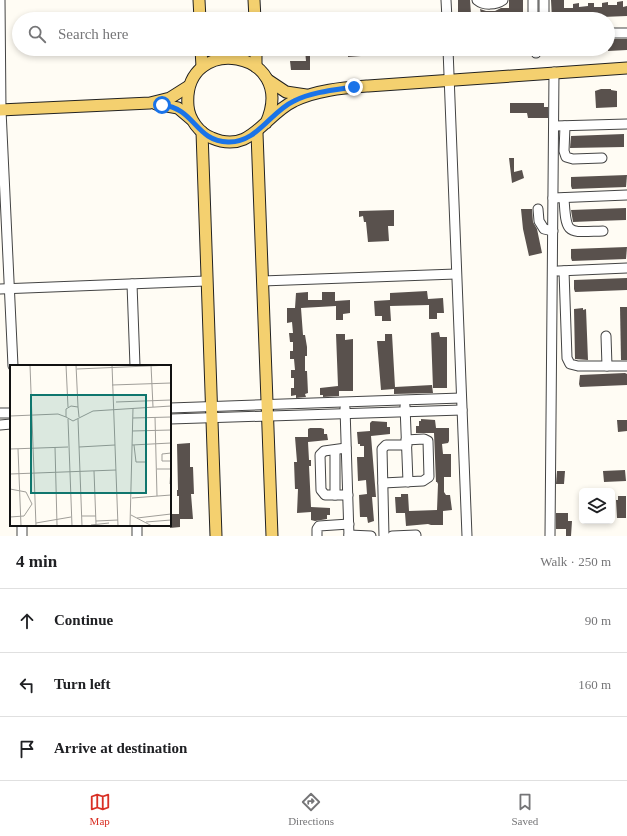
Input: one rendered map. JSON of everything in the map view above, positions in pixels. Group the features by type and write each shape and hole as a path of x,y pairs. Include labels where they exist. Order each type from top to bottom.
{"main road":[{"path":"199,0 200,12"},
{"path":"254,0 255,12"},
{"path":"201,56 202,67"},
{"path":"256,56 256,67"},
{"path":"192,120 188,109 187,97 189,86 194,76 202,67 215,60 229,57 239,58 256,67 271,83 286,92 303,95 311,95 354,87 627,68"},
{"path":"266,77 271,88 272,100 266,123"},
{"path":"1,110 150,103 170,98 189,86"},
{"path":"150,103 178,108 192,120 202,132 219,141 229,142 248,138 257,132 286,105 311,95"},
{"path":"202,132 216,536"},
{"path":"257,132 272,536"}],"street":[{"path":"0,0 1,110 13,365"},
{"path":"446,0 447,12"},
{"path":"478,0 482,4 492,4 503,0"},
{"path":"533,0 533,12"},
{"path":"544,0 544,12"},
{"path":"615,34 627,33"},
{"path":"448,56 467,536"},
{"path":"550,536 552,271 555,126 554,72"},
{"path":"555,126 627,124"},
{"path":"565,126 564,151 566,157 573,159 602,158"},
{"path":"553,198 627,194"},
{"path":"564,198 565,222 568,228 573,232 603,231"},
{"path":"538,209 539,221 544,229 553,231"},
{"path":"552,271 627,268"},
{"path":"564,271 567,358 570,364 578,366 627,366"},
{"path":"262,281 456,274"},
{"path":"0,289 206,281"},
{"path":"132,284 135,365"},
{"path":"606,336 607,366"},
{"path":"267,411 344,402 461,398"},
{"path":"405,401 408,482"},
{"path":"344,402 349,536 371,536"},
{"path":"171,408 211,412 267,411 345,414 462,410"},
{"path":"171,419 211,412"},
{"path":"0,414 10,413"},
{"path":"382,483 426,481 430,474 427,440 386,445 382,449 382,483 384,536"},
{"path":"346,448 324,451 320,458 321,490 325,495 348,495"},
{"path":"335,450 335,495"},
{"path":"317,536 317,529 320,526 349,524"},
{"path":"392,536 416,535"}],"building":[{"path":"458,0 470,0 471,12 458,12"},
{"path":"509,0 523,0 523,12 481,12 480,9 495,11 501,8 509,8"},
{"path":"551,0 564,0 564,8 573,8 573,4 579,3 579,7 588,6 588,3 594,3 594,7 602,7 602,3 608,2 608,5 617,5 617,2 623,1 623,7 627,6 627,16 615,16 615,12 552,12"},
{"path":"615,39 627,39 627,50 615,51"},
{"path":"306,56 310,56 310,70 291,70 290,61 306,61"},
{"path":"601,89 611,89 617,91 617,107 596,108 595,91"},
{"path":"510,103 544,103 544,107 548,107 548,118 528,118 527,113 510,113"},
{"path":"624,134 624,147 570,148 571,136"},
{"path":"509,158 514,158 514,172 522,170 524,178 512,183"},
{"path":"627,175 626,187 572,189 571,186 571,177"},
{"path":"626,208 626,220 573,222 571,210"},
{"path":"521,209 532,209 533,222 537,229 542,253 529,256 523,229"},
{"path":"394,210 394,226 388,226 389,241 368,242 366,222 364,222 363,216 359,217 359,211"},
{"path":"627,247 626,259 572,261 571,258 571,249"},
{"path":"627,278 627,290 575,292 574,289 574,280"},
{"path":"427,291 428,299 443,298 444,313 437,313 437,319 429,319 429,305 390,306 391,321 382,321 382,316 375,316 374,301 390,300 390,293"},
{"path":"308,292 308,300 322,300 322,292 335,292 335,301 350,300 350,313 343,314 343,320 336,320 336,306 301,308 303,335 305,335 307,347 307,356 305,356 305,371 307,371 308,393 305,394 306,397 296,398 296,395 291,396 291,388 294,388 294,378 291,378 291,370 295,370 294,359 290,359 290,351 293,351 293,342 290,342 289,333 293,333 292,322 287,323 287,308 295,308 296,293"},
{"path":"620,307 627,307 627,360 621,360"},
{"path":"583,308 583,310 586,309 588,360 575,359 574,309"},
{"path":"439,332 440,337 447,337 447,388 433,388 431,333"},
{"path":"336,334 345,334 345,340 353,339 353,391 339,391 339,396 323,397 323,395 320,395 320,388 338,386"},
{"path":"385,334 392,334 395,387 432,385 433,393 394,394 394,389 381,390 377,341 385,341"},
{"path":"627,374 627,385 580,387 579,384 580,375"},
{"path":"421,419 435,420 436,428 449,428 449,441 448,443 442,444 443,454 451,454 451,477 444,477 444,492 446,495 450,495 452,510 443,511 443,525 428,524 406,526 405,513 396,513 395,497 401,497 401,494 408,494 409,511 437,510 438,484 436,482 434,433 416,433 416,426 419,426 419,421 421,421"},
{"path":"617,420 627,420 627,431 618,432"},
{"path":"372,421 387,422 387,427 390,427 390,434 371,436 376,497 372,497 374,521 368,523 367,517 360,517 359,495 367,494 366,480 358,481 357,457 364,457 364,446 360,446 360,444 358,444 357,432 370,431 370,423"},
{"path":"308,429 324,429 324,434 327,434 328,440 308,442 309,460 311,460 311,466 309,466 311,507 330,508 330,515 327,515 327,519 315,521 311,520 311,512 297,513 298,489 295,489 294,462 297,462 295,437 308,437"},
{"path":"190,443 190,467 193,467 194,494 191,494 193,519 180,519 180,527 170,528 171,514 179,514 179,496 177,496 177,444"},
{"path":"625,470 626,481 604,482 603,471"},
{"path":"557,471 565,471 564,484 556,484"},
{"path":"618,496 626,496 626,518 617,518 616,500 618,500"},
{"path":"556,513 568,513 568,521 572,521 571,536 566,536 566,529 556,529"}],"route":[{"path":"162,105 172,106 183,111 196,126 210,138 229,142 248,138 257,132 278,110 302,97 354,87"}]}
